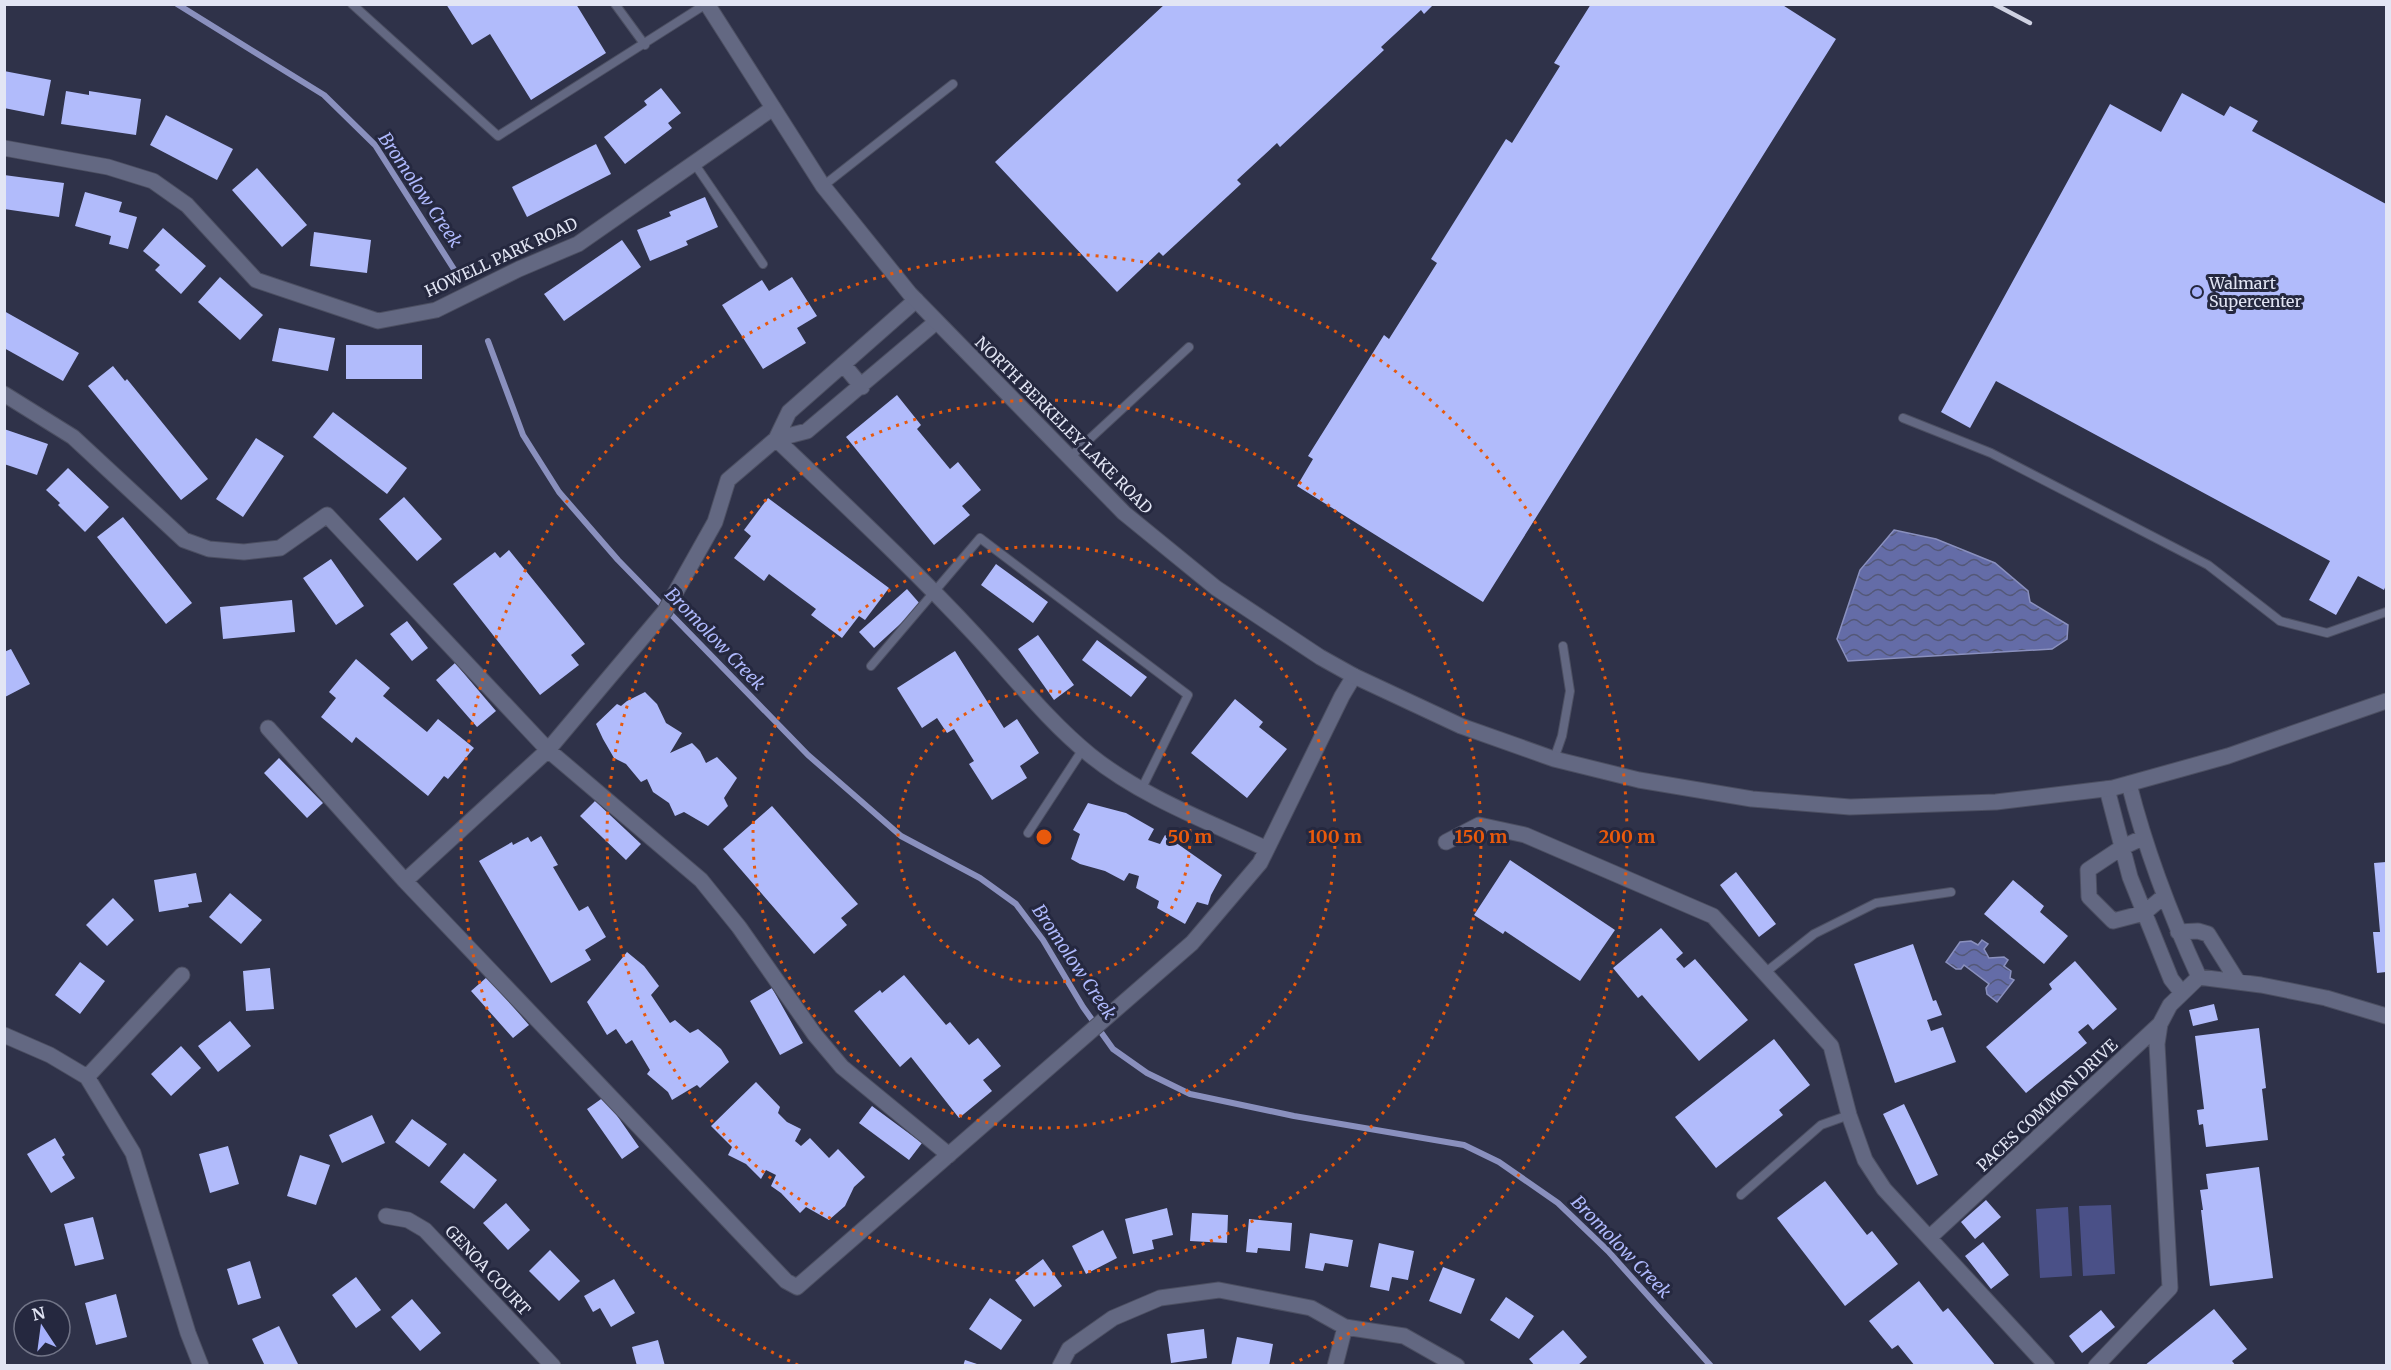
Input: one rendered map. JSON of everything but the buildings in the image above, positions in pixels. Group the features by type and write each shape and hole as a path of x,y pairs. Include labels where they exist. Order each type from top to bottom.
{"street":[{"name":"NORTH BERKELEY LAKE ROAD","path":"707,4 823,186 916,300 1124,513 1216,588 1320,657 1354,676 1461,726 1554,759 1639,780 1752,799 1850,807 1996,802 2107,789 2228,756 2386,701"},
{"name":"HOWELL PARK ROAD","path":"4,148 108,167 153,181 188,205 256,280 378,321 435,309 578,244 773,108"},
{"path":"405,881 548,750 664,611 715,522 728,480 776,439 789,412 916,300"},
{"path":"776,439 807,431 862,387 936,322"},
{"path":"843,364 862,387"},
{"path":"4,394 73,437 184,540 209,549 244,552 280,548 327,515 548,750 701,880 740,927 815,1035 842,1067 949,1155"},
{"path":"810,394 829,414"},
{"path":"776,439 935,593 1061,730 1083,749 1141,790 1267,849"},
{"path":"268,728 405,881 786,1281 797,1287 1192,943 1260,863 1354,676"},
{"path":"2129,784 2142,838 2163,897 2199,977 2326,998 2386,1016"},
{"path":"2107,789 2130,877 2171,979 2182,993"},
{"path":"1446,842 1479,825 1525,835 1625,876 1713,916 1831,1046 1849,1115 1865,1160 1884,1189 2047,1365"},
{"path":"2142,838 2121,848 2088,870 2089,897 2113,921 2144,913 2163,897"},
{"path":"2178,932 2198,931 2208,934 2238,982"},
{"path":"87,1077 182,975"},
{"name":"PACES COMMON DRIVE","path":"1929,1238 2160,1024 2170,1005 2199,977"},
{"path":"2096,1365 2170,1288 2157,1044 2160,1024"},
{"path":"4,1035 50,1055 87,1077 133,1153 188,1333 201,1365"},
{"name":"GENOA COURT","path":"386,1216 408,1220 425,1230 553,1365"},
{"path":"1060,1365 1069,1349 1113,1318 1160,1299 1219,1290 1311,1308 1345,1327 1404,1336 1457,1365"},
{"path":"1335,1365 1345,1327"}],"lane":[{"path":"352,4 498,136 707,4"},
{"path":"615,4 645,45"},
{"path":"823,186 953,84"},
{"path":"694,163 763,264"},
{"path":"1069,458 1189,347"},
{"path":"1903,418 1991,453 2208,565 2280,621 2327,633 2386,612"},
{"path":"871,666 980,538 1188,695 1141,790"},
{"path":"1554,759 1562,736 1570,691 1563,646"},
{"path":"1028,833 1083,749"},
{"path":"1766,972 1814,933 1876,903 1951,892"},
{"path":"1741,1195 1821,1125 1849,1115"}],"shaded area":[{"path":"2111,1205 2115,1274 2083,1276 2079,1206"},
{"path":"2068,1207 2072,1276 2040,1278 2036,1209"}],"water":[{"path":"1894,530 1936,539 1995,563 2028,591 2030,602 2068,625 2067,639 2052,649 1848,661 1837,639 1860,570"},
{"path":"1982,940 1988,944 1984,949 1989,958 2004,957 2008,960 2004,966 2011,971 2010,978 2014,980 1997,1002 1987,994 1986,988 1989,984 1964,965 1961,969 1956,969 1946,962 1960,942 1971,941 1978,945"}],"waterway":[{"name":"Bromolow Creek","path":"177,4 324,95 375,145 457,274"},
{"name":"Bromolow Creek","path":"488,341 523,435 559,492 618,560 808,755 901,836 980,878 1016,904 1043,940 1083,1007 1113,1049 1147,1073 1190,1094 1294,1116 1464,1145 1499,1162 1558,1203 1608,1251 1711,1366"}],"railway":[{"path":"1994,4 2030,23"}],"place":[{"name":"Walmart Supercenter","path":"2197,292"}]}
